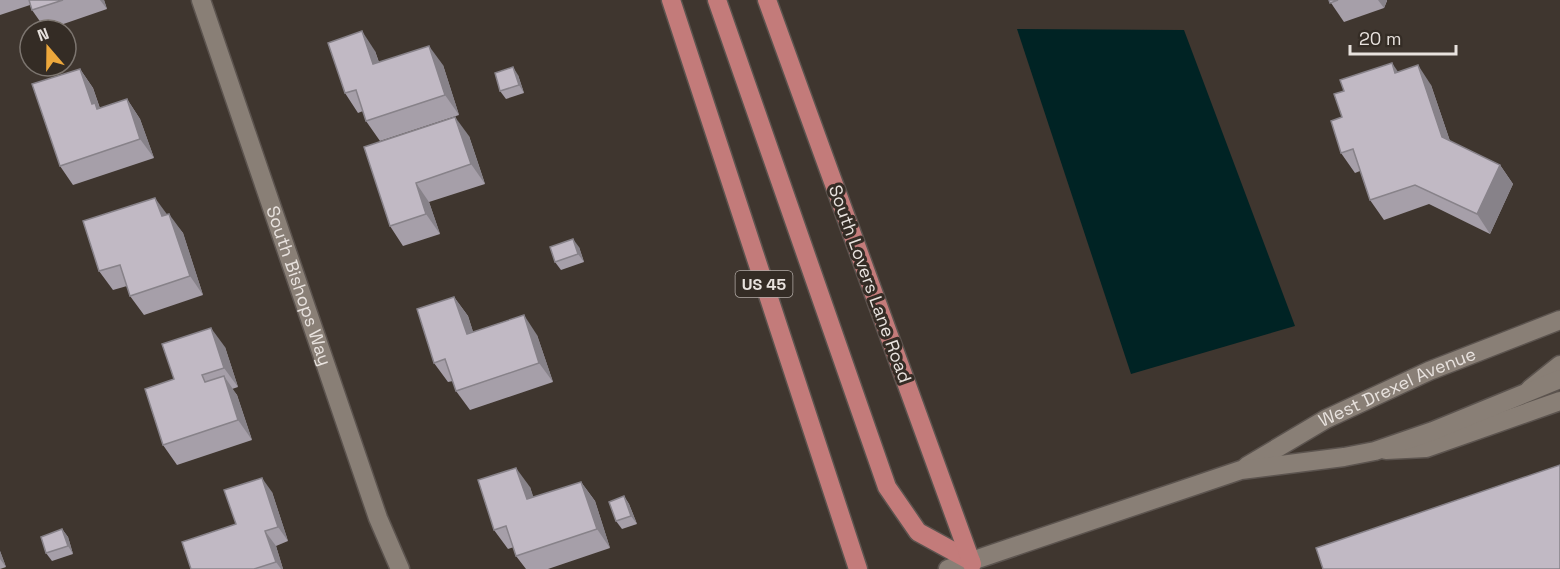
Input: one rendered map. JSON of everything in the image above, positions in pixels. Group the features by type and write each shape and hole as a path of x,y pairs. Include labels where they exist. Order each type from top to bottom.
{"main road":[{"name":"US 45","path":"670,0 858,569"},
{"path":"717,0 887,487 918,532 972,565"},
{"name":"South Lovers Lane Road","path":"767,0 972,565"}],"street":[{"name":"South Bishops Way","path":"201,0 378,518 400,569"},
{"name":"West Drexel Avenue","path":"948,569 972,565 1240,470 1326,419 1429,371 1560,320"},
{"path":"1524,394 1560,365"},
{"name":"West Drexel Avenue","path":"1240,470 1344,458 1375,451 1433,431 1560,380"},
{"path":"1375,451 1426,448 1560,401"}],"water":[{"path":"1017,29 1184,30 1295,326 1131,374"}],"building":[{"path":"29,0 63,0 32,10"},
{"path":"362,31 373,64 429,46 445,95 366,121 356,90 345,93 328,43"},
{"path":"1392,63 1395,73 1418,65 1442,137 1500,165 1477,214 1415,185 1370,200 1353,149 1341,153 1331,121 1342,117 1334,94 1344,91 1340,80"},
{"path":"513,67 519,85 500,91 495,73"},
{"path":"80,69 92,104 95,103 97,109 127,99 140,139 60,166 32,84 51,78 78,78 78,70"},
{"path":"455,117 471,164 416,183 426,214 390,226 364,147"},
{"path":"155,198 162,216 169,214 190,276 130,296 120,265 99,271 83,221"},
{"path":"573,239 578,254 555,262 550,247"},
{"path":"454,297 467,334 524,315 539,363 456,391 445,359 434,363 417,309"},
{"path":"211,328 224,368 202,375 205,382 224,376 238,420 163,445 145,389 174,379 162,344"},
{"path":"1560,465 1560,569 1323,569 1316,548"},
{"path":"516,468 527,499 581,482 597,529 516,556 506,526 494,530 478,480"},
{"path":"262,478 278,527 265,531 276,562 254,569 191,569 182,542 236,524 224,490"},
{"path":"624,496 631,516 616,521 609,502"},
{"path":"62,529 68,546 46,553 41,537"}]}
